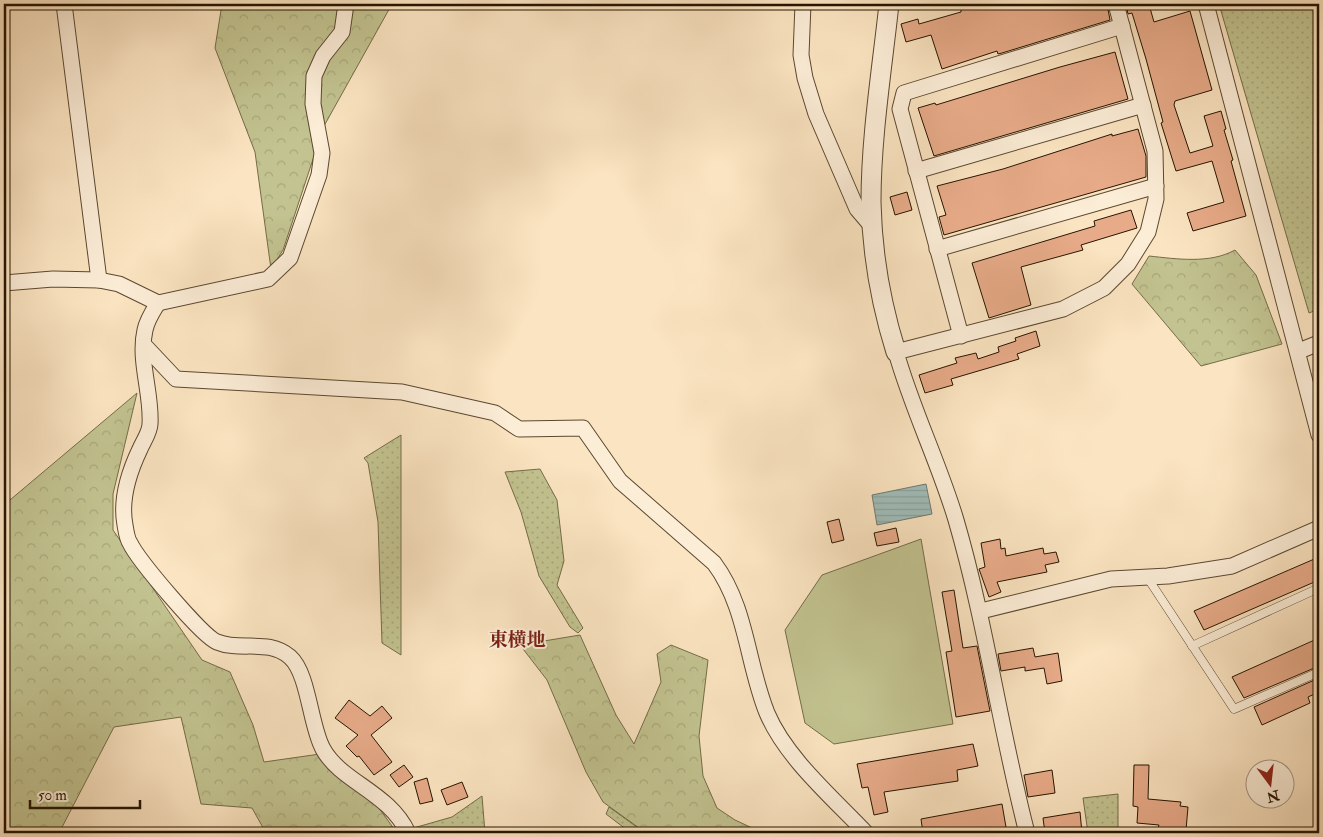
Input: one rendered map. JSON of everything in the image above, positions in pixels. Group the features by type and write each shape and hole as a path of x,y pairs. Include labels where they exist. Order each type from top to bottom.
{"street":[{"path":"64,4 99,280"},
{"path":"4,283 53,279 99,280 119,284 158,303 268,279 290,258 320,167 322,153 313,104 314,76 324,56 342,32 346,4"},
{"path":"803,4 800,55 816,114 857,208 874,229"},
{"path":"889,4 872,162 871,205 874,253 885,316 914,406 941,472 981,611 1027,833"},
{"path":"896,352 1063,309 1104,288 1128,264 1148,232 1156,199 1155,151 1116,4"},
{"path":"1206,4 1299,351 1308,399 1319,435"},
{"path":"961,336 900,109 904,93 1122,26"},
{"path":"916,171 1143,105"},
{"path":"937,249 1156,186"},
{"path":"158,303 145,331 144,345 150,426 133,463 126,486 123,506 124,525 130,544 195,626 217,642 271,646 282,651 292,659 299,671 323,749 341,769 389,806 404,824 408,833"},
{"path":"1299,351 1319,343"},
{"path":"144,345 176,379 402,392 495,413 519,429 583,428 620,481 714,564 725,578 736,601 756,682 779,737 815,780 866,833"},
{"path":"981,611 1111,579 1147,577 1232,566 1319,528"}],"lane":[{"path":"1147,577 1234,709 1319,672"},
{"path":"1192,646 1319,588"}],"green space":[{"path":"222,4 392,4 324,126 283,250 271,269 255,152 215,48"},
{"path":"1219,4 1311,4 1319,20 1319,309 1309,313"},
{"path":"1235,250 1256,275 1282,344 1201,366 1132,284 1149,256 1204,259"},
{"path":"137,393 113,494 113,530 202,660 230,672 253,725 264,762 320,754 366,790 397,833 266,833 252,808 201,804 181,717 114,727 59,833 4,833 4,505"},
{"path":"401,435 401,655 382,643 378,522 368,463 364,458"},
{"path":"540,469 557,500 564,561 557,585 583,628 578,633 570,627 539,576 521,512 505,472"},
{"path":"921,539 953,724 834,744 805,723 785,630 822,575"},
{"path":"580,635 616,715 634,744 661,682 657,654 671,645 708,660 699,736 703,776 717,808 735,820 763,833 703,833 698,828 691,833 646,833 603,802 586,772 547,680 520,645"},
{"path":"1118,794 1118,833 1088,833 1083,798"},
{"path":"482,796 485,833 413,833 410,829 452,817"},
{"path":"609,807 641,830 654,833 631,833 606,814"}],"water":[{"path":"926,484 932,514 877,525 872,495"}],"building":[{"path":"978,4 1107,4 1110,20 1002,53 998,54 997,51 942,69 931,35 906,42 901,24 918,19 919,24 961,12 961,9"},
{"path":"1126,4 1153,4 1154,7 1150,8 1154,22 1190,11 1212,90 1175,101 1174,105 1190,153 1213,146 1204,116 1221,111 1226,129 1224,130 1233,160 1231,161 1246,216 1193,231 1187,213 1224,202 1212,161 1176,171 1161,123 1163,122 1146,59 1132,13 1128,14"},
{"path":"1115,52 1128,99 934,156 918,108 935,103 936,105"},
{"path":"1138,129 1146,156 1146,177 944,235 939,217 946,215 937,186 1003,169 1112,134 1112,136"},
{"path":"907,192 912,210 895,215 890,197"},
{"path":"1131,210 1137,228 1081,245 1083,250 1021,267 1031,305 989,318 972,263 1095,226 1094,221"},
{"path":"1036,331 1040,346 1017,354 1019,359 951,379 953,385 925,393 919,375 957,363 955,358 976,353 978,359 999,352 998,347 1016,341 1015,338"},
{"path":"839,519 844,540 832,543 827,522"},
{"path":"896,528 899,542 877,546 874,533"},
{"path":"1000,539 1001,549 1005,548 1006,556 1043,548 1044,554 1056,552 1059,562 1045,565 1047,572 997,582 1001,592 989,597 979,569 985,567 981,543"},
{"path":"1319,557 1319,580 1204,630 1194,611"},
{"path":"954,590 963,648 977,646 990,711 956,717 946,652 952,651 942,592"},
{"path":"1319,638 1319,666 1244,698 1232,677"},
{"path":"1033,648 1035,657 1058,653 1062,681 1047,684 1044,668 1025,671 1025,667 1001,671 998,654"},
{"path":"1319,678 1319,692 1308,697 1310,703 1262,725 1254,707"},
{"path":"349,700 370,716 382,706 392,718 371,735 392,762 374,775 359,756 357,757 346,746 358,735 335,718"},
{"path":"973,744 978,766 957,770 958,781 884,792 888,812 874,815 868,787 862,788 857,764"},
{"path":"404,765 413,777 399,787 390,775"},
{"path":"1134,765 1149,765 1148,799 1181,802 1180,806 1188,807 1186,830 1158,828 1159,825 1137,823 1138,807 1133,806"},
{"path":"1052,770 1055,793 1028,797 1024,775"},
{"path":"427,778 433,801 420,804 414,782"},
{"path":"462,782 468,797 447,805 441,790"},
{"path":"1002,804 1007,833 923,833 921,819"},
{"path":"1080,812 1082,833 1045,833 1043,818"}],"district":[{"name":"東横地","path":"517,640"}]}
